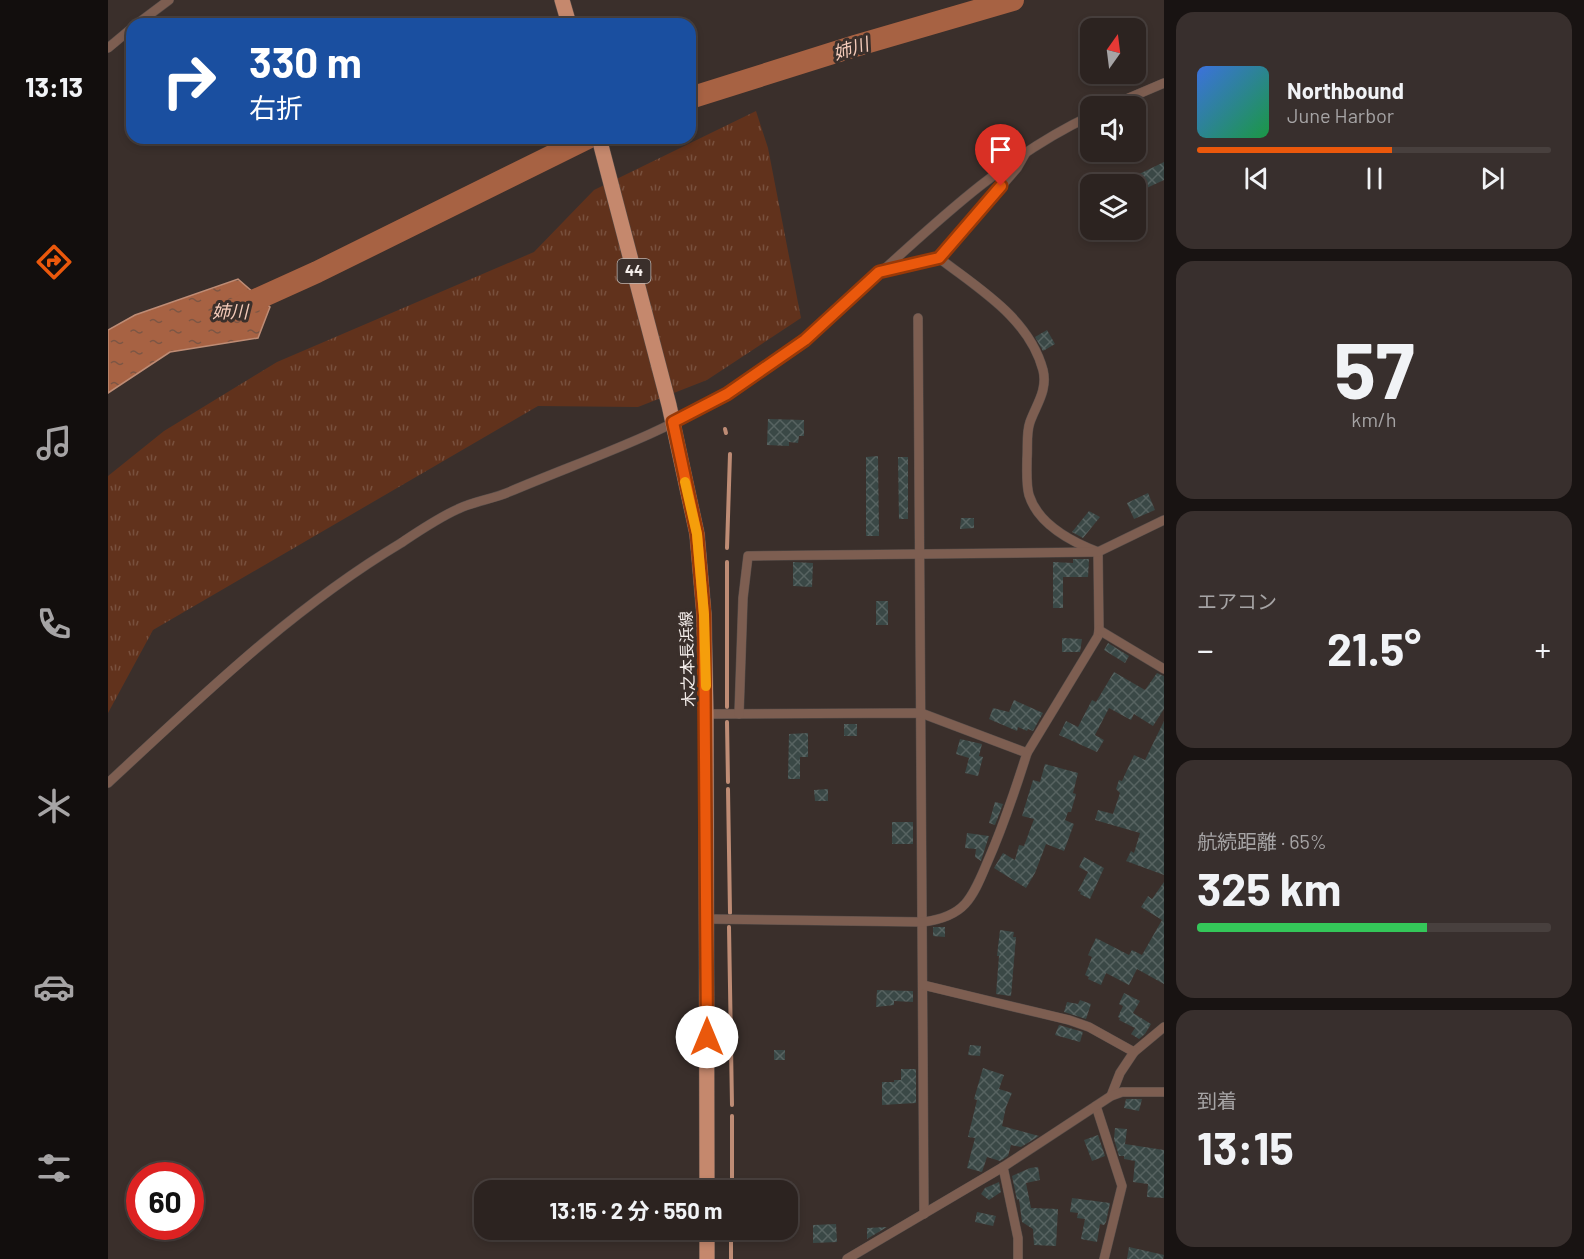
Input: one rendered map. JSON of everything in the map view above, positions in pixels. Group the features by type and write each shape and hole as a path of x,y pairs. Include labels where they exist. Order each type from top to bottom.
{"main road":[{"path":"562,0 566,18"},
{"name":"木之本長浜線","path":"600,144 669,405 697,534 704,615 706,714 707,1180"},
{"path":"707,1240 707,1259"}],"street":[{"path":"145,18 168,0"},
{"path":"108,48 126,33"},
{"path":"1133,96 1164,83"},
{"path":"108,783 247,654 363,566 459,508 507,493 673,422 727,394 805,340 976,188 1027,150 1080,121"},
{"path":"879,272 939,258 1017,168 1027,150"},
{"path":"939,258 1009,311 1038,353 1044,373 1044,387 1028,429 1027,486 1029,495 1037,510 1062,535 1098,552"},
{"path":"918,318 924,1214"},
{"path":"739,714 743,598 748,556 1098,552 1164,520"},
{"path":"708,919 923,922 953,914 965,904 971,896 1008,815 1027,753 1098,636 1098,552"},
{"path":"1099,630 1164,669"},
{"path":"706,714 921,713 1027,753"},
{"path":"923,985 1069,1020 1089,1027 1134,1052"},
{"path":"1111,1096 1120,1072 1134,1052 1164,1027"},
{"path":"847,1259 1003,1167 1111,1096 1122,1092 1164,1092"},
{"path":"1096,1106 1122,1186 1104,1259"},
{"path":"1003,1167 1018,1238 1018,1259"}],"green space":[{"path":"756,111 768,148 801,318 707,380 638,407 538,406 153,630 108,713 108,476 164,431 277,362 534,252 594,190 688,144 696,144 696,140"}],"water":[{"name":"姉川","path":"238,279 270,307 258,338 170,352 108,393 108,330 135,315"}],"building":[{"path":"1164,162 1164,180 1146,188 1146,174 1139,174"},
{"path":"1047,330 1055,344 1043,351 1035,337"},
{"path":"768,419 804,420 804,436 799,436 798,443 789,442 789,446 767,445"},
{"path":"878,456 879,536 866,536 866,457"},
{"path":"898,457 908,457 908,519 899,519"},
{"path":"1148,493 1155,510 1134,519 1127,503"},
{"path":"1089,511 1100,517 1083,538 1072,532"},
{"path":"961,518 974,518 974,528 960,529"},
{"path":"1073,559 1089,559 1088,577 1063,577 1063,608 1053,608 1053,562 1073,563"},
{"path":"793,562 813,563 812,587 793,586"},
{"path":"876,601 888,601 888,625 876,625"},
{"path":"1062,638 1082,639 1080,652 1062,652"},
{"path":"1108,643 1129,656 1125,663 1104,650"},
{"path":"1114,672 1145,690 1157,673 1164,676 1164,709 1153,726 1134,714 1131,720 1109,708 1095,735 1104,740 1097,752 1059,735 1066,721 1078,727 1092,700 1096,702"},
{"path":"1014,700 1043,713 1033,731 1018,727 1017,731 989,719 993,708 1009,712"},
{"path":"1164,721 1164,875 1126,861 1131,851 1134,853 1140,833 1095,820 1098,810 1113,814 1120,793 1116,789 1119,780 1122,781 1134,755 1145,760"},
{"path":"844,724 857,724 857,736 844,736"},
{"path":"808,733 808,757 800,757 800,779 788,779 789,734"},
{"path":"960,739 982,744 979,756 983,757 978,776 965,773 969,758 956,754"},
{"path":"1045,764 1078,773 1073,793 1076,794 1071,812 1068,812 1065,820 1074,824 1064,851 1046,844 1035,873 1026,888 994,868 1003,853 1015,860 1019,845 1024,846 1034,819 1022,816 1033,780 1040,782"},
{"path":"828,789 828,801 815,801 814,790"},
{"path":"995,802 1003,804 995,825 989,823"},
{"path":"892,822 913,822 913,844 892,844"},
{"path":"967,833 989,836 981,861 975,857 976,849 965,848"},
{"path":"1084,857 1104,868 1090,899 1078,891 1088,872 1079,867"},
{"path":"1164,882 1164,984 1137,969 1129,985 1106,973 1101,985 1088,979 1089,977 1085,975 1092,957 1088,955 1096,938 1129,955 1132,950 1142,955 1162,920 1141,907 1148,896 1152,899"},
{"path":"933,927 945,927 945,937 933,936"},
{"path":"1000,930 1014,932 1013,937 1016,937 1011,996 996,994"},
{"path":"877,990 913,991 913,1002 894,1001 894,1005 876,1007"},
{"path":"1124,993 1140,1001 1133,1013 1151,1024 1139,1039 1131,1034 1135,1028 1119,1020 1118,1017 1123,1006 1119,1004"},
{"path":"1080,1000 1091,1004 1086,1019 1064,1012 1067,1002 1078,1004"},
{"path":"1059,1025 1083,1032 1080,1042 1055,1035"},
{"path":"970,1045 981,1046 980,1056 968,1055"},
{"path":"774,1050 785,1050 785,1060 774,1060"},
{"path":"983,1068 1004,1075 999,1089 1012,1093 1002,1126 1039,1136 1021,1147 1011,1145 1008,1156 1000,1161 987,1157 982,1172 967,1168 975,1138 968,1137 977,1100 974,1099"},
{"path":"901,1069 916,1069 916,1103 882,1105 882,1082 901,1080"},
{"path":"1126,1099 1142,1099 1139,1111 1124,1108"},
{"path":"1115,1128 1127,1129 1125,1144 1164,1150 1164,1198 1147,1197 1148,1184 1133,1182 1135,1161 1119,1156 1114,1139"},
{"path":"1098,1135 1105,1156 1092,1161 1084,1140"},
{"path":"1038,1167 1040,1180 1026,1183 1031,1208 1058,1209 1056,1246 1034,1245 1033,1229 1022,1222 1019,1199 1017,1200 1012,1176"},
{"path":"999,1182 1001,1192 989,1200 981,1194 985,1188"},
{"path":"1072,1198 1110,1203 1106,1222 1104,1225 1100,1224 1097,1242 1081,1239 1085,1219 1077,1218 1078,1213 1070,1212"},
{"path":"977,1212 996,1216 993,1226 975,1222"},
{"path":"836,1224 837,1242 813,1243 813,1225"},
{"path":"887,1227 867,1239 867,1228"},
{"path":"1129,1247 1164,1255 1163,1259 1127,1259"}],"waterway":[{"name":"姉川","path":"696,96 855,46 1013,0"},
{"name":"姉川","path":"233,310 317,272 576,144"},
{"path":"725,429 726,433"},
{"path":"727,548 730,454"},
{"path":"727,562 727,707"},
{"path":"727,722 728,782"},
{"path":"728,789 730,913"},
{"path":"729,927 732,1105"},
{"path":"732,1116 732,1180"},
{"path":"731,1240 731,1259"}],"slow traffic":[{"path":"685,482 697,534 704,615 706,686"}],"route":[{"path":"707,1037 707,732 704,615 697,534 673,422 727,394 805,340 879,272 939,258 1001,186"}]}
